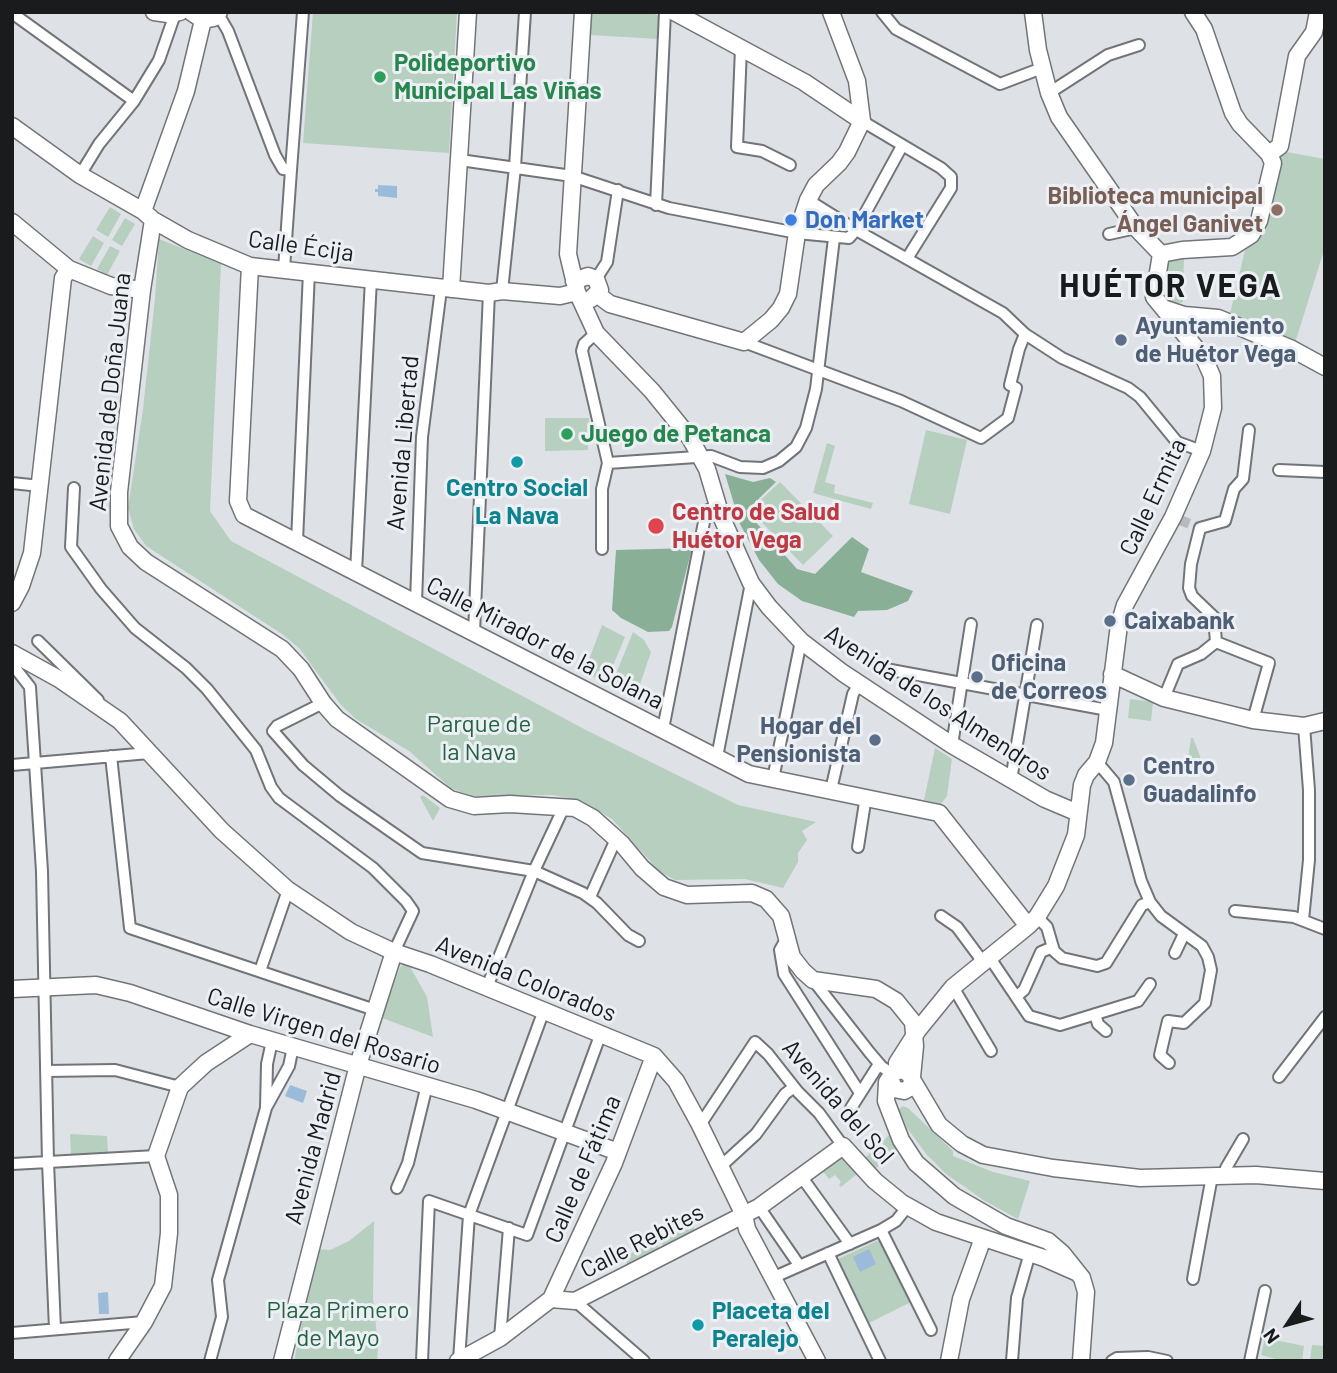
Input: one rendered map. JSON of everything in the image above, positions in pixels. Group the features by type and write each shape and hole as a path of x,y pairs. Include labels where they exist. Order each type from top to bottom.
{"street":[{"path":"154,12 198,14 228,31 275,155 283,169 291,170"},
{"path":"284,269 303,12"},
{"name":"Avenida Libertad","path":"416,602 422,438 446,289 460,160 468,12"},
{"path":"474,632 495,292 515,167 525,12"},
{"name":"Avenida de los Almendros","path":"583,12 568,254 577,292 596,333 652,391 690,438 702,458 718,506 751,583 801,641 859,684 952,745 1045,799 1078,813"},
{"path":"656,205 665,12"},
{"path":"744,342 771,320 785,301 797,233 808,200 816,185 847,152 862,121 857,81 831,12"},
{"path":"882,12 896,29 1000,84 1042,68"},
{"path":"1032,12 1042,68 1059,117 1136,228 1161,254"},
{"path":"1161,254 1232,247 1251,235 1259,221 1273,163 1269,154 1233,113 1204,29 1193,12"},
{"path":"1269,154 1280,146 1297,56 1319,34 1318,12"},
{"path":"12,13 134,102"},
{"path":"80,175 99,144 134,102 159,60 198,14"},
{"name":"Avenida de Doña Juana","path":"198,14 186,91 148,215 119,492 119,526 130,547 146,562 282,649 301,669 337,719 450,799 474,806 510,804 575,808 593,818 664,887 687,895 752,893 766,900 781,916 792,957 813,979"},
{"path":"683,14 804,82 862,121 941,168 951,177 951,188 908,257"},
{"path":"1049,93 1108,55 1139,45"},
{"path":"741,48 737,147 762,151 790,165"},
{"name":"Calle Écija","path":"12,127 80,175 188,240 250,266 446,289 560,296 577,292 588,276 597,287"},
{"path":"460,160 572,176 656,205 797,233 849,238 902,146"},
{"path":"597,287 607,262 618,190"},
{"path":"808,200 1003,313 1025,334 1062,358 1128,388 1140,397 1177,442 1202,451"},
{"path":"12,222 69,269 111,286 142,290"},
{"path":"1109,234 1136,228"},
{"path":"608,463 711,457 740,467 762,468 779,461 796,447 806,428 816,389 834,238"},
{"path":"1161,254 1154,297 1163,309 1181,321 1218,318 1292,349 1325,367"},
{"name":"Calle Mirador de la Solana","path":"250,266 238,501 244,515 749,774 939,813 1033,922"},
{"path":"12,603 32,553 63,278 69,269"},
{"path":"297,541 309,272"},
{"path":"356,572 371,279"},
{"path":"597,287 610,304 744,342 819,368 901,401 981,438 1008,418 1016,388 1010,385 1025,334"},
{"path":"577,292 597,287"},
{"name":"Calle Ermita","path":"899,1079 897,1063 915,1034 953,987 1033,922 1056,886 1076,835 1082,785 1086,775 1097,762 1104,743 1112,674 1125,605 1176,518 1202,451 1213,408 1212,376 1181,321"},
{"path":"596,333 584,344 582,351 608,463 602,489 602,548"},
{"path":"1216,642 1214,617 1192,596 1189,588 1191,565 1197,527 1225,521 1234,489 1243,479 1249,429"},
{"path":"1279,470 1325,472"},
{"path":"12,483 40,486"},
{"name":"Avenida Madrid","path":"74,488 71,547 101,589 135,628 186,668 207,689 256,750 271,787 279,798 373,867 413,911 394,952 358,1065 282,1361"},
{"path":"663,729 704,522 708,510 718,506"},
{"path":"717,757 751,583"},
{"path":"952,745 971,624"},
{"path":"1011,780 1037,625"},
{"name":"Avenida Colorados","path":"38,640 120,721 222,831 288,890 351,932 394,952 430,964 654,1056 676,1081 720,1167 751,1211 747,1229 817,1361"},
{"path":"773,779 801,641"},
{"path":"1164,698 1178,664 1201,654 1216,642"},
{"path":"1216,642 1269,663 1253,720"},
{"name":"Avenida Colorados","path":"12,653 70,686 120,721"},
{"path":"12,664 30,687 42,871 48,1162 55,1329"},
{"path":"880,668 1108,710"},
{"path":"1112,674 1164,698 1253,720 1304,726 1325,721"},
{"path":"831,790 853,694 859,684"},
{"path":"323,703 273,730 326,785 422,853 534,872 590,897 628,934 639,941"},
{"path":"1303,920 1309,860 1309,790 1304,726"},
{"path":"12,765 149,753"},
{"path":"111,756 130,928 375,1010"},
{"path":"1097,762 1114,782 1141,881 1150,902 1161,916 1202,946 1208,957 1210,970 1205,1003 1184,1023 1168,1021 1160,1055 1169,1063"},
{"path":"858,847 866,796"},
{"path":"487,987 564,807"},
{"path":"590,897 616,839"},
{"path":"260,971 288,890"},
{"path":"1033,922 1047,927 1053,947 1062,958 1097,966 1106,963 1142,905 1150,902"},
{"path":"1235,911 1294,917 1325,929"},
{"path":"942,916 957,927 986,960 1017,996 1029,1016 1060,1025 1138,1002 1150,984"},
{"path":"1175,953 1184,934"},
{"path":"788,936 780,950 784,974 860,1093"},
{"path":"1017,996 1024,989 1041,952 1053,947"},
{"path":"813,979 876,989 896,1001 913,1021 915,1034"},
{"path":"813,979 899,1079 925,1101 939,1125 962,1144 983,1154 1054,1168 1140,1178 1298,1177 1325,1181"},
{"name":"Calle Virgen del Rosario","path":"12,989 96,985 130,993 272,1041 507,1111 618,1152"},
{"path":"953,987 991,1051"},
{"path":"458,1361 469,1215 544,1010"},
{"path":"1095,1014 1098,1024 1106,1031"},
{"path":"1279,1077 1325,1017"},
{"path":"422,1361 429,1202 527,1235 601,1033"},
{"path":"117,1361 144,1322 163,1286 169,1233 169,1195 156,1156 180,1087 206,1063 250,1034"},
{"path":"266,1108 267,1064 272,1041"},
{"name":"Avenida del Sol","path":"700,1125 755,1042 875,1181 908,1206 936,1222 1078,1273"},
{"path":"210,1361 222,1317 218,1280 266,1108 289,1066 293,1047"},
{"name":"Calle de Fátima","path":"551,1299 618,1152 654,1056"},
{"path":"46,1071 115,1070 180,1087"},
{"path":"851,1108 860,1093 899,1079"},
{"path":"899,1079 887,1082 886,1101 901,1140 916,1163 954,1196 1006,1226 1048,1241 1078,1273 1086,1292 1081,1361"},
{"path":"397,1188 408,1163 427,1086"},
{"path":"720,1167 756,1134 785,1094 794,1087"},
{"path":"1193,1279 1219,1176 1243,1139"},
{"name":"Calle Rebites","path":"551,1299 575,1301 751,1211 843,1146"},
{"path":"12,1164 156,1156"},
{"path":"801,1176 850,1244"},
{"path":"772,1278 881,1230 896,1221 908,1206"},
{"path":"751,1211 799,1265"},
{"path":"500,1338 509,1228"},
{"path":"881,1230 931,1330"},
{"path":"948,1361 961,1299 983,1238"},
{"path":"828,1253 880,1361"},
{"path":"1012,1361 1017,1298 1030,1254"},
{"path":"1250,1361 1265,1291"},
{"path":"458,1361 500,1338 551,1299"},
{"path":"575,1301 644,1361"},
{"path":"12,1333 144,1322"},
{"path":"1112,1361 1117,1358 1148,1357 1167,1361"}],"green space":[{"name":"Polideportivo Municipal Las Viñas","path":"313,12 457,12 449,153 303,143"},
{"path":"591,12 651,12 659,16 658,39 590,35"},
{"path":"1281,151 1325,159 1325,247 1295,343 1230,314 1245,250 1260,222"},
{"path":"110,207 121,214 108,237 96,230"},
{"path":"125,218 135,224 122,246 112,240"},
{"path":"93,236 104,243 91,266 79,259"},
{"name":"Parque de la Nava","path":"159,239 221,264 210,511 231,541 588,731 738,805 816,822 802,831 807,840 798,853 798,862 783,888 745,879 675,880 659,871 612,819 581,800 552,795 470,796 451,788 409,751 356,719 341,705 299,648 282,634 146,546 134,529 128,508 143,409"},
{"path":"110,246 120,251 107,275 97,269"},
{"path":"1184,254 1183,302 1176,304 1167,299 1163,283 1169,261"},
{"name":"Juego de Petanca","path":"545,418 589,418 588,450 545,451"},
{"path":"926,430 967,440 950,514 909,504"},
{"path":"827,443 835,446 825,482 835,485 834,493 873,503 871,509 813,493"},
{"path":"725,474 753,482 770,478 776,482 746,511 797,569 815,574 852,537 869,549 861,572 913,591 908,601 887,610 858,611 854,617 802,601 778,584 759,560 740,524"},
{"path":"780,482 833,536 803,565 750,510"},
{"path":"692,548 669,631 648,632 621,618 612,610 616,550"},
{"path":"602,625 625,637 606,682 584,673"},
{"path":"633,632 644,640 651,652 636,696 611,686"},
{"path":"1130,699 1153,702 1151,721 1128,718"},
{"path":"1191,738 1201,759 1191,763 1188,759"},
{"path":"935,748 952,759 947,796 941,804 924,800"},
{"path":"423,795 440,808 433,821 420,797"},
{"path":"403,965 409,965 427,997 433,1037 382,1018"},
{"path":"903,1106 953,1151 953,1156 993,1172 1030,1181 1018,1219 985,1201 946,1174 927,1155 907,1128 899,1109"},
{"path":"70,1134 107,1136 108,1152 71,1155"},
{"path":"889,1135 899,1148 874,1170 864,1159"},
{"path":"841,1155 858,1173 841,1187 841,1182 835,1175 829,1179 821,1169"},
{"name":"Plaza Primero de Mayo","path":"374,1221 373,1298 377,1361 294,1361 317,1249 330,1250 349,1241"},
{"path":"692,1222 696,1234 664,1247 659,1239"},
{"path":"881,1239 911,1302 869,1323 838,1259"},
{"path":"656,1240 660,1251 628,1266 624,1257"},
{"path":"1265,1338 1304,1346 1302,1361 1283,1361 1261,1355"},
{"path":"1312,1345 1325,1346 1325,1361 1310,1361"}],"water":[{"path":"378,185 397,186 397,198 378,196 375,189 378,189"},
{"path":"290,1085 307,1091 303,1103 285,1096"},
{"path":"869,1249 876,1264 860,1272 853,1257"},
{"path":"108,1292 109,1314 99,1314 98,1293"}],"tunnel":[{"path":"1180,520 1195,526"}],"place":[{"name":"Polideportivo Municipal Las Viñas","path":"380,77"},
{"name":"Biblioteca municipal Ángel Ganivet","path":"1277,210"},
{"name":"Don Market","path":"791,220"},
{"name":"Ayuntamiento de Huétor Vega","path":"1121,340"},
{"name":"Juego de Petanca","path":"567,434"},
{"name":"Centro Social La Nava","path":"517,462"},
{"name":"Centro de Salud Huétor Vega","path":"656,526"},
{"name":"Caixabank","path":"1110,621"},
{"name":"Oficina de Correos","path":"977,677"},
{"name":"Hogar del Pensionista","path":"875,740"},
{"name":"Centro Guadalinfo","path":"1129,780"},
{"name":"Placeta del Peralejo","path":"698,1325"}],"district":[{"name":"HUÉTOR VEGA","path":"1171,286"}]}
